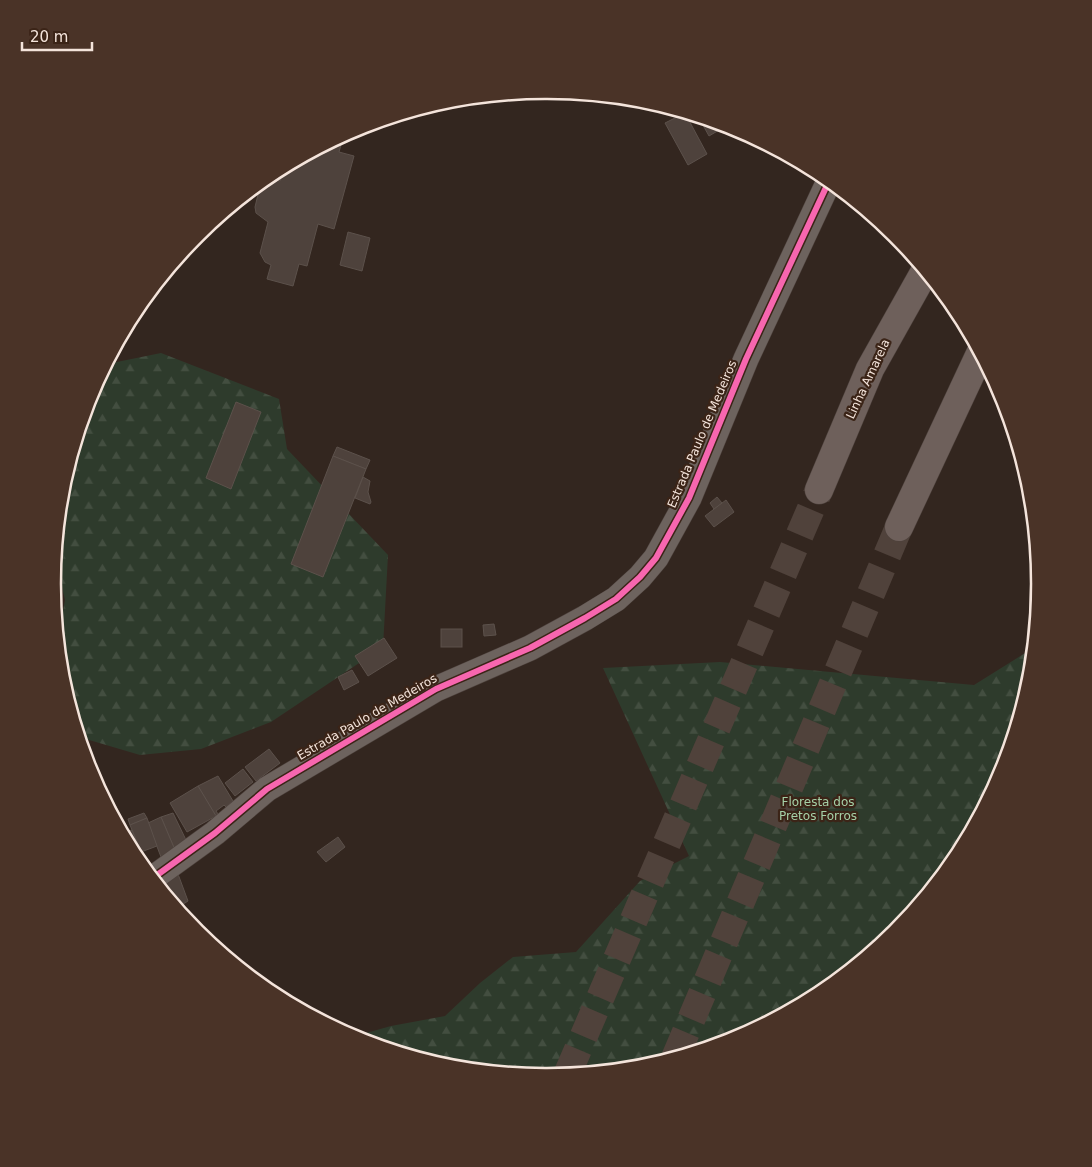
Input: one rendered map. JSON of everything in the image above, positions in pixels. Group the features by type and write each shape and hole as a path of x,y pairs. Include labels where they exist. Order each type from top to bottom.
{"highway":[{"name":"Linha Amarela","path":"819,490 870,369 922,277"},
{"path":"899,527 977,361"}],"street":[{"name":"Estrada Paulo de Medeiros","path":"158,874 215,833 267,789 436,689 530,648 577,622 616,599 640,577 656,558 690,498 746,359 826,188"}],"green space":[{"path":"161,353 279,399 287,449 388,555 383,647 271,722 201,749 140,755 87,739 71,678 65,647 62,616 65,600 61,583 65,520 78,458 87,428 114,362"},
{"name":"Floresta dos Pretos Forros","path":"1026,652 1014,709 1005,739 981,798 966,826 931,879 889,926 841,968 815,987 788,1003 760,1018 702,1043 641,1059 578,1067 514,1067 451,1059 390,1043 365,1033 391,1026 445,1016 480,983 513,957 576,952 640,881 689,856 603,668 720,662 974,685"}],"building":[{"path":"677,117 689,120 707,154 688,165 665,123"},
{"path":"703,124 718,131 709,136"},
{"path":"341,145 339,152 354,156 334,229 318,224 307,266 299,264 293,286 267,279 271,265 265,262 260,253 268,222 256,213 255,207 258,194 277,180 280,181 281,178"},
{"path":"348,232 370,238 362,271 340,265"},
{"path":"236,402 261,412 231,489 206,478"},
{"path":"337,447 370,460 366,469 333,456"},
{"path":"333,456 366,469 323,577 291,564"},
{"path":"363,477 370,481 368,492 370,504 355,498"},
{"path":"717,497 722,503 714,509 710,503"},
{"path":"726,500 734,512 714,527 705,516"},
{"path":"494,624 496,635 484,636 483,625"},
{"path":"441,629 462,629 462,647 441,647"},
{"path":"384,638 397,658 368,676 355,656"},
{"path":"352,670 359,682 344,690 338,677"},
{"path":"269,749 280,763 256,781 245,767"},
{"path":"243,769 253,782 235,796 225,783"},
{"path":"218,776 233,801 226,807 224,805 216,811 218,814 216,816 198,786"},
{"path":"198,786 216,816 187,832 170,803"},
{"path":"144,813 147,818 130,825 128,819"},
{"path":"173,813 187,842 175,850 161,817"},
{"path":"161,817 175,850 161,857 148,823"},
{"path":"147,818 157,846 142,852 130,825"},
{"path":"132,830 138,846 129,831"},
{"path":"338,837 345,847 326,862 317,852"},
{"path":"178,874 188,901 183,904 165,883"}],"tunnel":[{"path":"570,1067 819,490"},
{"path":"678,1050 899,527"}],"cycle path":[{"path":"158,874 215,833 267,789 436,689 530,648 585,618 616,599 640,577 656,558 689,498 746,359 826,188"}]}
